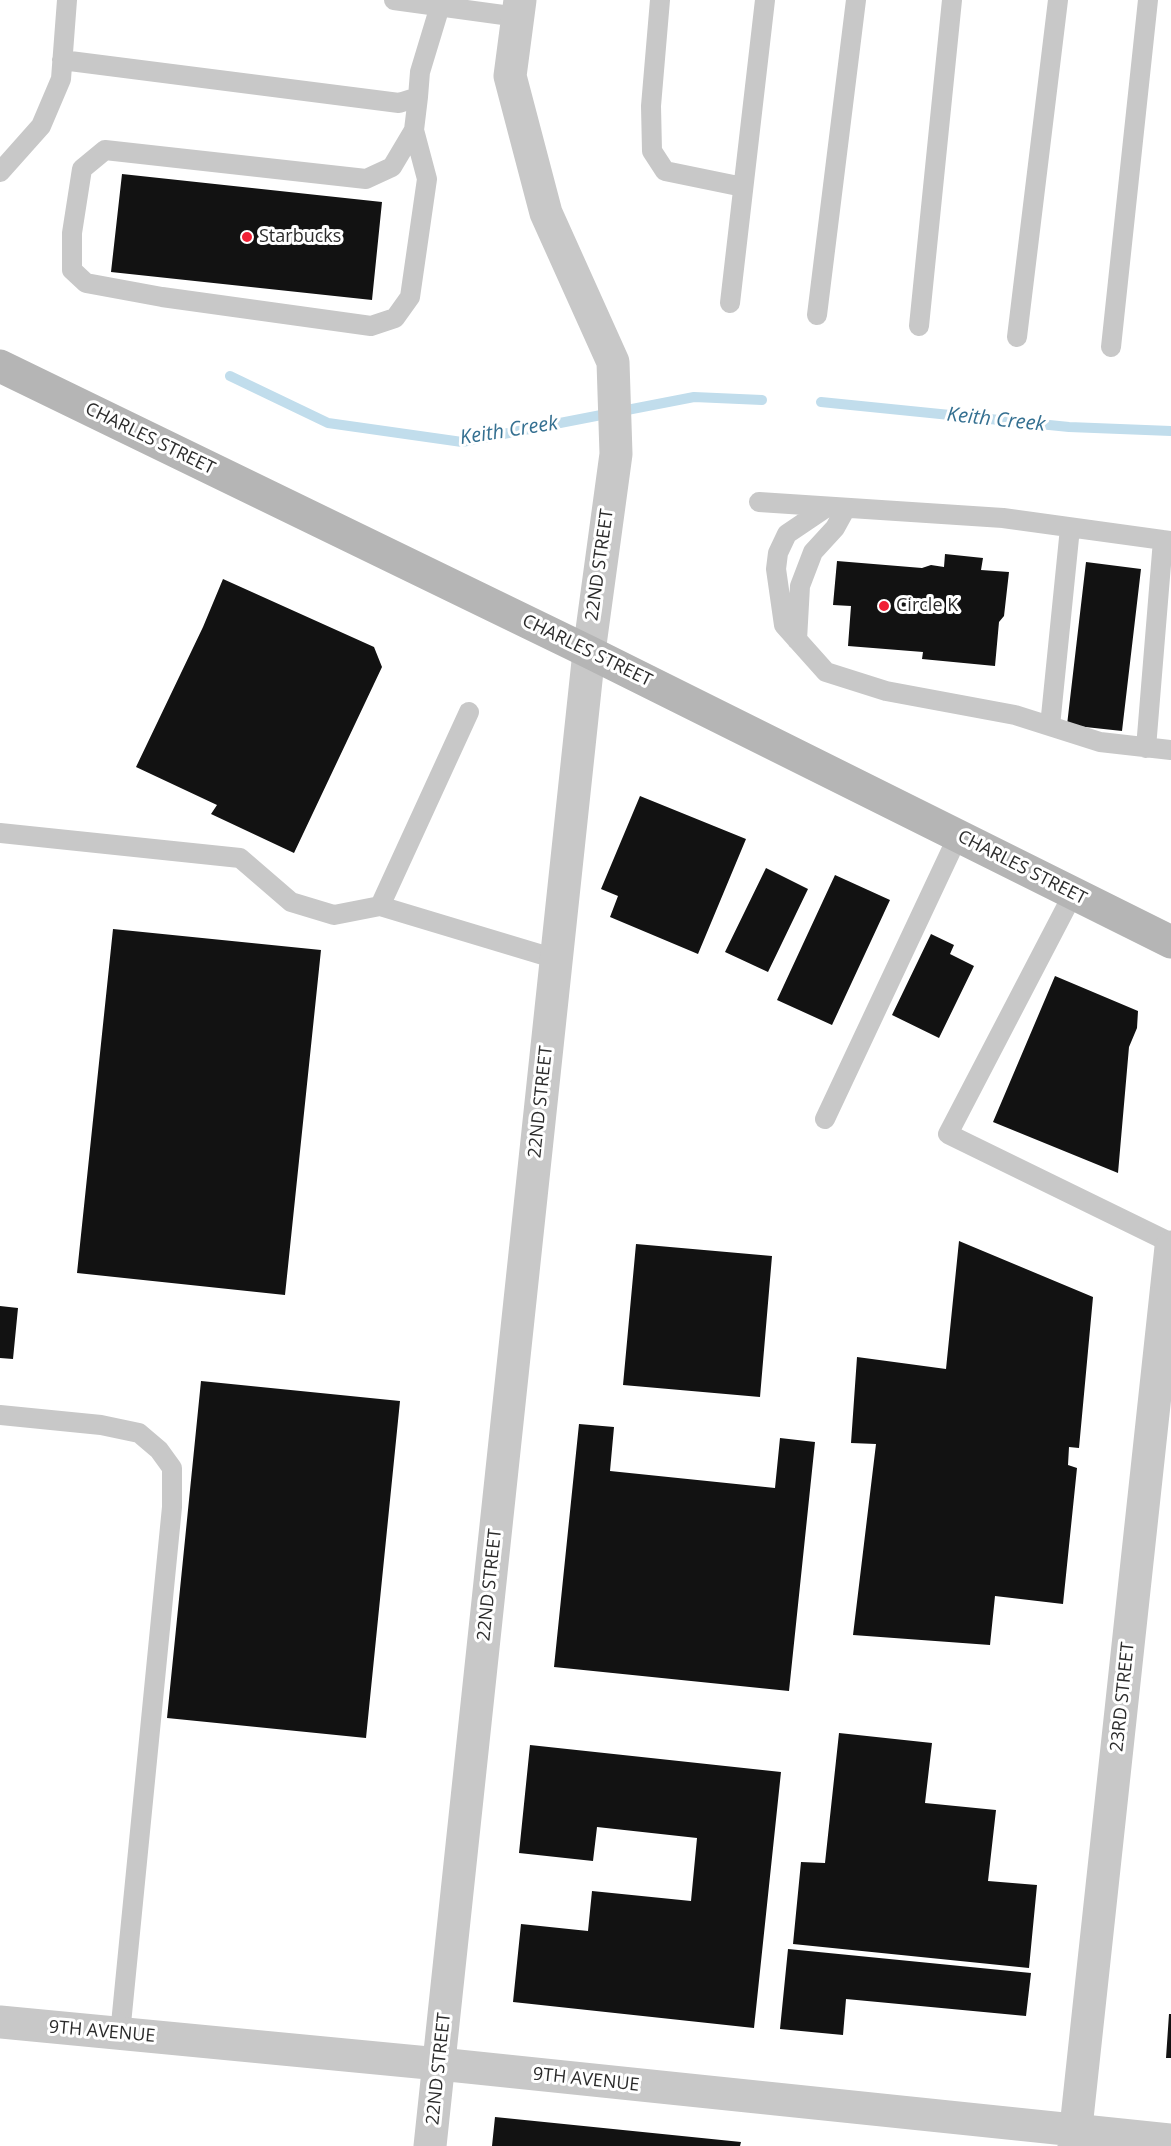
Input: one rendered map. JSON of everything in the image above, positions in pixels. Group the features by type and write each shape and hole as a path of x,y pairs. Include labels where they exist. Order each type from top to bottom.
{"main road":[{"name":"CHARLES STREET","path":"0,366 589,652 1171,942"}],"street":[{"name":"22ND STREET","path":"430,2146 589,652 616,454 613,362 546,213 510,76 519,8"},
{"name":"23RD STREET","path":"1075,2138 1171,1245"},
{"name":"9TH AVENUE","path":"0,2022 439,2064 1075,2138 1171,2140"}],"lane":[{"path":"0,172 41,126 61,79 67,0"},
{"path":"393,0 440,6 519,8"},
{"path":"660,0 651,106 652,151 665,171 743,188"},
{"path":"730,303 765,0"},
{"path":"818,315 856,0"},
{"path":"919,326 952,0"},
{"path":"1017,337 1058,0"},
{"path":"1111,347 1148,0"},
{"path":"414,130 392,167 366,179 105,150 82,169 72,233 72,270 86,283 162,297 371,327 395,318 410,297 427,179 414,130 420,72 440,6"},
{"path":"62,60 399,103 418,98"},
{"path":"759,502 1003,518 1167,541 1146,748"},
{"path":"797,640 800,586 813,552 835,528 836,507"},
{"path":"836,507 788,534 778,553 777,589 784,625 826,672 886,691 1016,715 1100,742 1171,750"},
{"path":"1050,726 1070,528"},
{"path":"380,906 469,712"},
{"path":"0,833 240,858 291,902 334,915 380,906 556,959"},
{"path":"825,1119 957,836"},
{"path":"1073,894 948,1134 1171,1245"},
{"path":"0,1415 101,1425 138,1433 159,1450 172,1468 172,1507 120,2034"}],"building":[{"name":"Starbucks","path":"122,174 382,202 372,300 111,272"},
{"path":"945,554 983,558 981,570 1009,572 1004,616 999,622 995,666 922,659 923,652 848,646 851,606 833,605 837,561 922,568 931,565 944,567"},
{"path":"1086,562 1141,569 1122,731 1067,725"},
{"path":"223,579 374,647 382,667 294,853 211,814 217,805 136,767 203,627"},
{"path":"640,796 746,839 698,954 610,917 618,896 601,889"},
{"path":"766,868 808,889 768,972 725,952"},
{"path":"835,875 890,900 832,1025 777,1000"},
{"path":"113,929 321,950 285,1295 77,1273"},
{"path":"931,934 954,945 950,954 974,966 939,1038 892,1015"},
{"path":"1055,976 1138,1011 1137,1028 1129,1047 1118,1173 993,1122"},
{"path":"959,1241 1093,1297 1079,1448 1069,1447 1068,1465 1077,1468 1063,1604 995,1596 990,1645 853,1635 876,1444 851,1443 857,1357 946,1369"},
{"path":"636,1244 772,1256 760,1397 623,1385"},
{"path":"0,1306 18,1308 13,1359 0,1358"},
{"path":"201,1381 400,1401 366,1738 167,1718"},
{"path":"579,1424 614,1427 610,1471 775,1488 780,1438 815,1442 789,1691 554,1667"},
{"path":"839,1733 932,1743 925,1803 996,1810 988,1881 1037,1885 1029,1968 793,1944 801,1862 825,1863"},
{"path":"530,1745 781,1772 754,2028 513,2002 521,1924 588,1931 592,1891 691,1901 697,1838 597,1827 593,1861 519,1853"},
{"path":"788,1949 1031,1973 1026,2016 846,1999 843,2035 780,2029"},
{"path":"1169,2014 1171,2014 1171,2058 1166,2058"},
{"path":"495,2117 741,2142 740,2146 492,2146"}],"waterway":[{"name":"Keith Creek","path":"230,376 328,423 462,442 694,397 762,400"},
{"name":"Keith Creek","path":"821,402 1069,427 1171,431"}],"place":[{"name":"Starbucks","path":"247,237"},
{"name":"Circle K","path":"884,606"}]}
